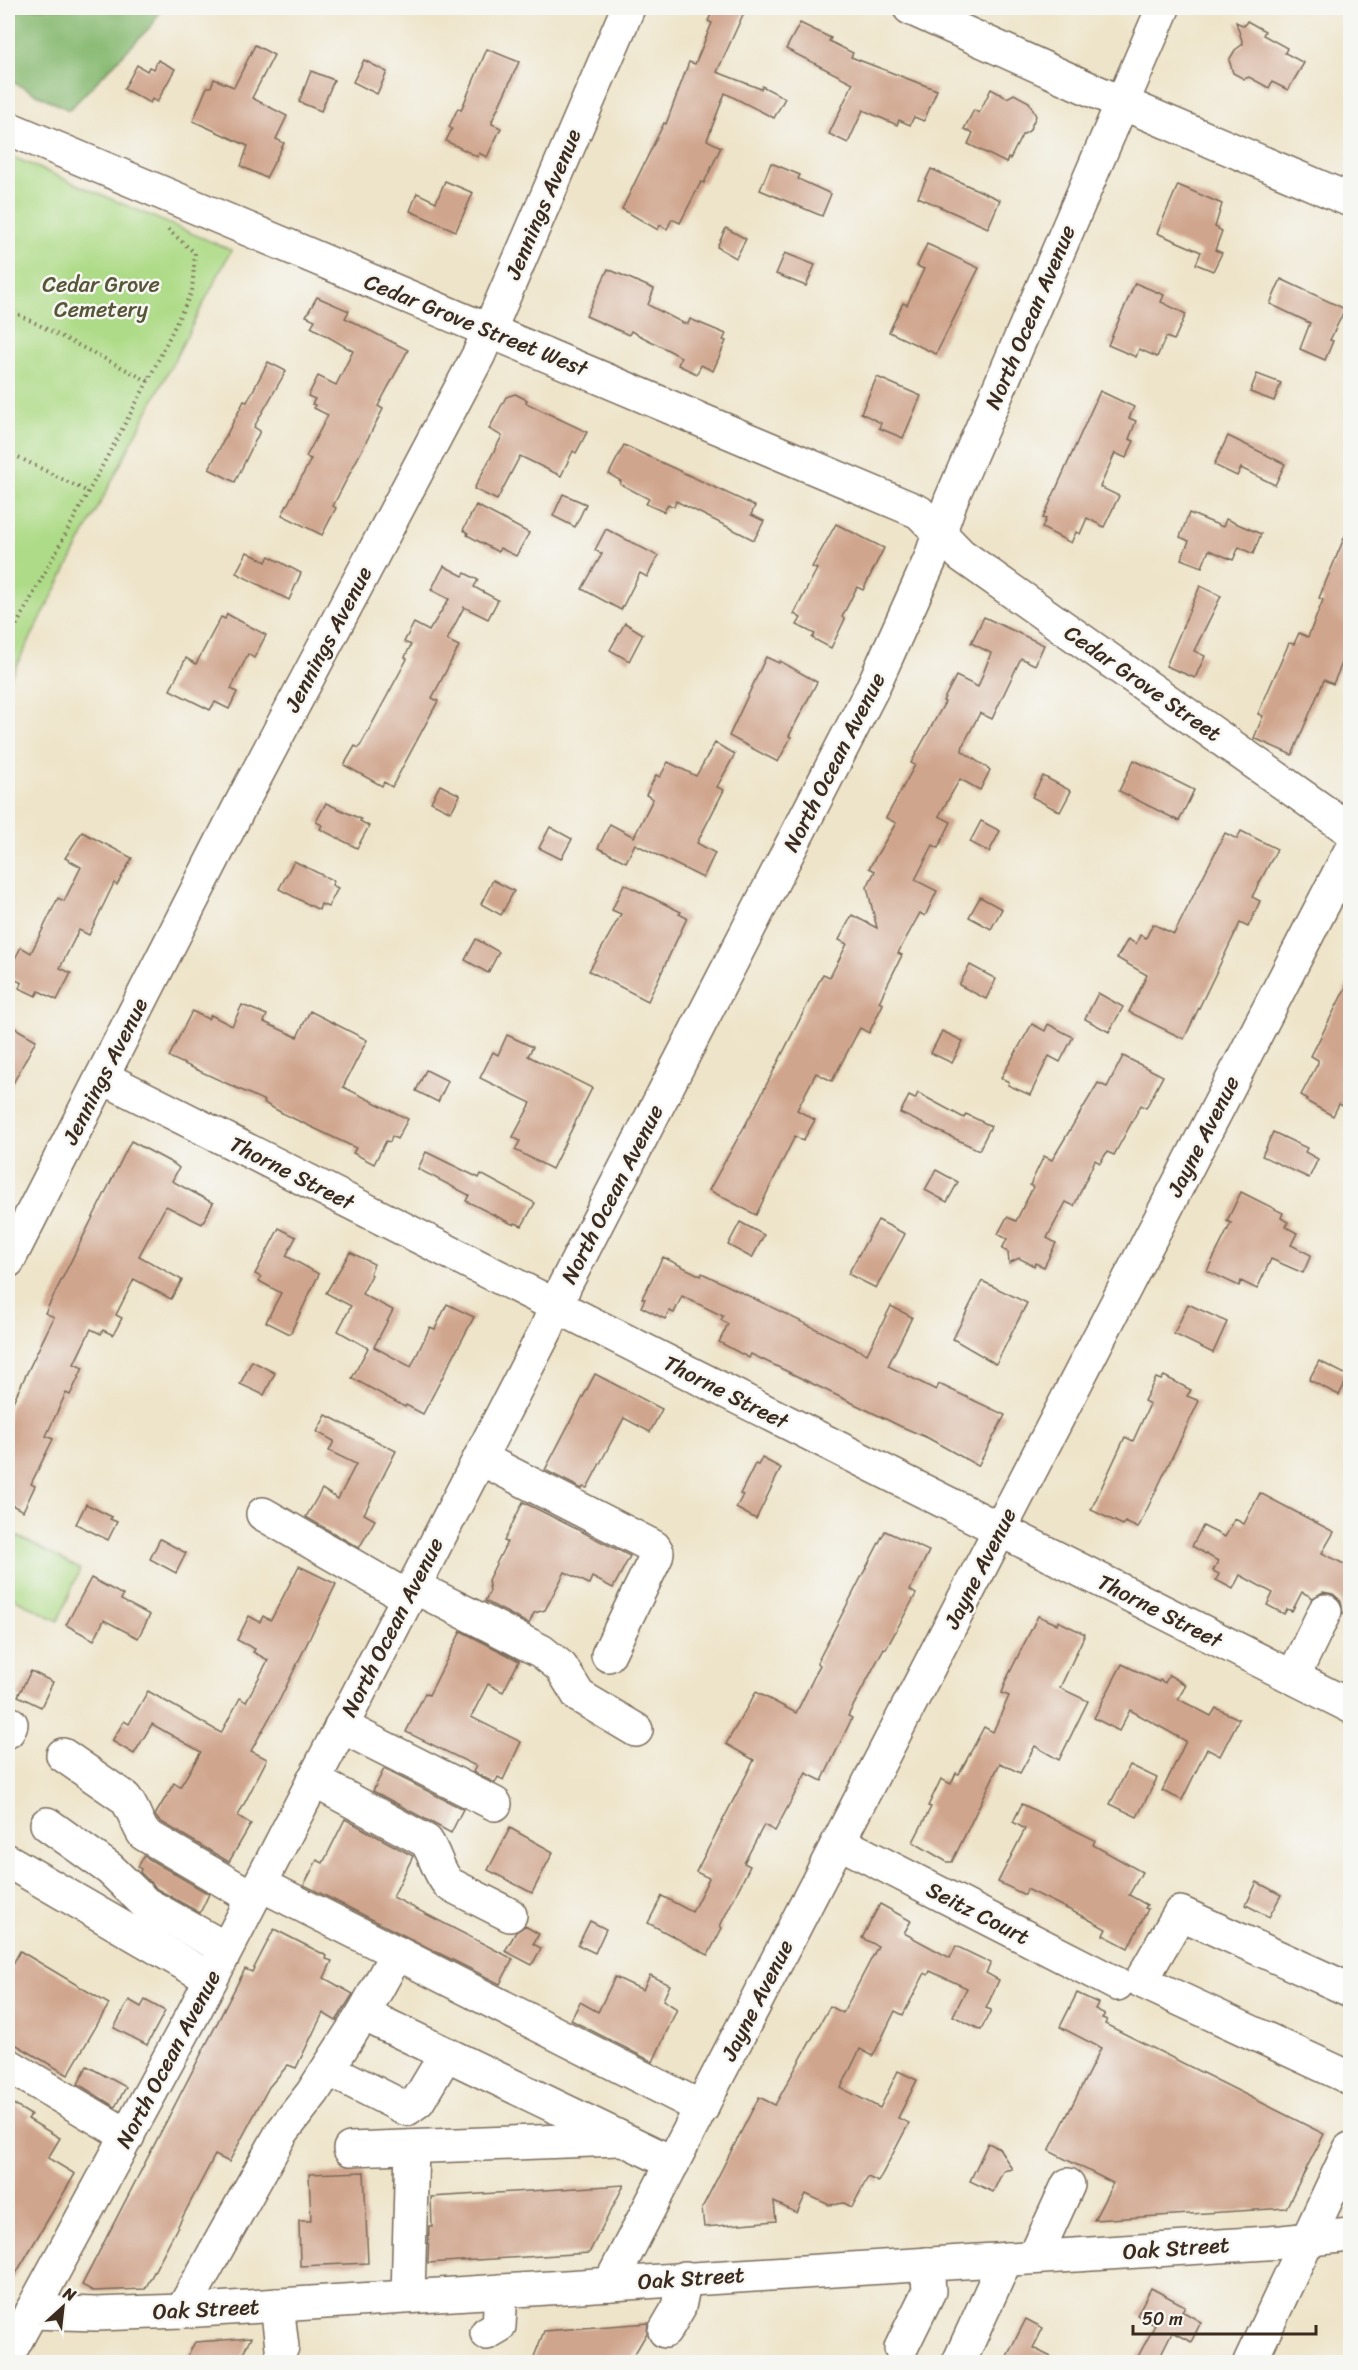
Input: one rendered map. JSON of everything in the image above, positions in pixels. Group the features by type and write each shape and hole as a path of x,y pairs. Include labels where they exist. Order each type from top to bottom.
{"street":[{"name":"Jennings Avenue","path":"8,1261 241,804 473,365 628,8"},
{"path":"909,8 1350,200"},
{"name":"North Ocean Avenue","path":"8,2355 211,1979 546,1330 556,1306 871,691 930,560 951,500 1163,8"},
{"name":"Cedar Grove Street West","path":"8,128 919,512 940,531"},
{"name":"Cedar Grove Street","path":"940,531 962,555 1350,831"},
{"name":"Jayne Avenue","path":"610,2284 1350,852"},
{"name":"Thorne Street","path":"102,1077 1350,1706"},
{"path":"480,1458 654,1547 657,1552 656,1557 608,1655"},
{"path":"263,1514 410,1591 541,1651 561,1667 579,1696 636,1730"},
{"path":"1293,1677 1325,1611"},
{"path":"341,1726 495,1804"},
{"path":"63,1755 125,1798 144,1834 256,1891 396,1953 702,2108"},
{"path":"313,1780 426,1841 434,1852 442,1877 449,1884 510,1915"},
{"path":"47,1824 110,1869 146,1904 226,1949"},
{"name":"Seitz Court","path":"839,1842 1117,1984"},
{"path":"8,1861 211,1979"},
{"path":"1350,1990 1180,1913 1142,1981 1350,2078"},
{"path":"182,2311 282,2132 363,2014 396,1953"},
{"path":"363,2014 673,2163"},
{"path":"327,2069 407,2109 418,2101 446,2054"},
{"path":"8,2066 128,2136"},
{"path":"351,2149 623,2139"},
{"path":"408,2296 412,2147"},
{"path":"1250,2362 1350,2149"},
{"path":"959,2362 1068,2185"},
{"name":"Oak Street","path":"31,2312 96,2314 182,2311 1350,2235"},
{"path":"901,2348 929,2291 927,2264"},
{"path":"665,2331 679,2307 685,2278"},
{"path":"487,2333 499,2326 501,2291"},
{"path":"277,2305 282,2348"}],"path":[{"path":"8,641 9,633 88,492 192,291 195,253 166,228 156,223"},
{"path":"8,309 147,381"},
{"path":"8,452 88,492"}],"green space":[{"path":"8,8 161,8 153,24 69,110 8,80"},
{"name":"Cedar Grove Cemetery","path":"8,155 231,250 8,682"},
{"path":"8,1531 80,1569 58,1621 8,1595"}],"building":[{"path":"714,8 746,8 717,72 761,89 762,86 785,98 774,118 725,93 707,140 721,147 704,183 701,182 680,223 672,219 667,229 660,225 658,230 622,209 664,123 666,124 689,62 695,64 712,23 708,21"},
{"path":"1247,21 1265,31 1263,35 1287,48 1285,53 1304,63 1288,90 1272,82 1269,88 1249,77 1244,79 1233,73 1229,60 1235,50 1243,44 1236,22 1244,26"},
{"path":"800,23 831,38 829,41 853,53 851,57 937,90 924,121 914,117 910,125 899,120 897,125 863,110 848,143 829,134 853,83 786,49"},
{"path":"255,45 274,55 252,98 287,116 276,139 284,143 266,178 241,166 248,146 193,121 207,87 211,87 214,79 234,87"},
{"path":"487,49 519,62 492,121 492,124 501,128 487,157 479,153 478,157 446,141 452,129 449,127 458,108 461,110"},
{"path":"158,60 175,69 157,102 152,99 150,103 124,89 137,65 147,71 149,67 154,69"},
{"path":"364,60 387,72 377,94 353,82"},
{"path":"311,71 334,80 321,111 299,102"},
{"path":"991,89 1007,98 1014,94 1029,102 1036,116 1029,131 1022,135 1006,163 968,144 973,133 964,129 974,110 979,113"},
{"path":"771,163 800,175 798,179 831,194 822,216 760,190"},
{"path":"931,169 1000,200 988,228 918,197"},
{"path":"445,181 473,193 456,231 410,211 417,193 436,202"},
{"path":"1178,185 1222,204 1215,227 1222,231 1215,250 1222,253 1213,271 1196,264 1201,252 1157,233"},
{"path":"726,228 746,239 736,258 717,247"},
{"path":"927,244 979,268 936,354 889,332 903,303 907,305 924,269 917,266"},
{"path":"785,253 815,265 806,286 776,274"},
{"path":"608,269 654,289 648,305 683,323 688,324 690,319 726,334 723,340 726,341 713,371 701,365 697,374 678,365 681,357 670,351 631,331 629,335 586,316"},
{"path":"1281,279 1345,309 1330,340 1333,341 1325,360 1300,349 1310,323 1270,304"},
{"path":"1135,283 1164,295 1161,302 1186,314 1174,340 1166,337 1157,357 1139,349 1136,357 1108,345"},
{"path":"317,297 349,311 345,318 408,350 378,406 383,409 333,506 336,508 322,535 282,515 311,459 306,457 328,415 314,408 315,405 312,404 315,399 308,396 318,376 336,385 353,351 311,327 315,320 306,316"},
{"path":"268,362 286,371 254,427 260,431 235,482 209,469 244,401 247,402"},
{"path":"1257,374 1281,383 1274,401 1250,392"},
{"path":"877,377 921,396 903,438 879,428 881,423 861,413"},
{"path":"1100,391 1134,407 1129,418 1136,421 1129,439 1134,441 1126,458 1115,453 1100,487 1119,496 1104,527 1087,518 1080,534 1076,532 1071,543 1042,528 1046,519 1043,518"},
{"path":"515,394 527,400 526,403 587,432 576,453 573,451 561,476 520,456 497,500 474,489 502,436 489,429 506,397"},
{"path":"1228,436 1285,464 1275,485 1241,468 1237,476 1214,465"},
{"path":"624,445 755,506 751,515 764,521 754,540 676,501 674,507 668,504 664,512 646,504 649,499 620,484 621,481 609,474"},
{"path":"563,494 586,504 575,527 553,516"},
{"path":"476,505 529,533 516,556 500,548 498,552 467,535 468,533 463,530"},
{"path":"1189,513 1223,527 1226,519 1261,534 1253,554 1239,547 1233,560 1209,550 1202,567 1181,559 1189,541 1180,537"},
{"path":"836,524 884,548 863,590 857,587 842,617 845,619 831,648 812,638 815,634 797,625 801,618 794,614 817,569 812,567"},
{"path":"1350,524 1350,645 1333,684 1324,680 1292,755 1254,738 1263,716 1258,714 1289,643 1294,644 1299,633 1308,637 1323,600 1319,598"},
{"path":"606,529 658,556 647,577 640,573 621,610 582,589 602,554 595,550"},
{"path":"247,552 266,562 269,556 301,573 289,600 236,573"},
{"path":"444,566 463,576 465,573 478,580 474,587 498,600 488,619 464,607 447,640 459,646 432,698 438,701 392,787 384,782 382,786 344,765 355,746 359,748 407,659 405,657 411,645 404,642 414,623 429,631 449,599 431,590"},
{"path":"1200,586 1221,596 1194,651 1205,656 1195,678 1166,666"},
{"path":"227,614 266,635 254,658 248,654 231,689 237,692 229,709 215,702 210,710 170,690 186,658 196,664 221,617 225,619"},
{"path":"984,617 1044,645 1035,665 1021,658 992,719 980,713 963,745 962,751 990,770 980,790 960,779 939,816 951,822 938,848 933,845 915,880 937,891 925,916 920,913 898,953 902,955 879,1002 883,1004 869,1033 860,1028 832,1081 816,1073 797,1110 815,1120 803,1141 795,1136 756,1215 709,1190 753,1111 823,974 830,977 847,944 839,940 852,915 877,928 867,887 875,871 869,868 896,823 886,818 915,765 911,763 945,702 943,701 956,676 978,687 991,653 971,643"},
{"path":"625,623 643,634 629,661 610,650"},
{"path":"766,657 779,663 780,661 817,682 778,762 729,736"},
{"path":"715,743 735,754 717,787 724,790 697,843 715,853 703,878 635,844 626,862 598,848 610,824 634,837 653,799 646,795 656,775 660,777 668,762 696,776"},
{"path":"1134,760 1194,790 1179,821 1119,791"},
{"path":"1043,776 1071,791 1060,812 1032,797"},
{"path":"440,785 460,795 451,812 431,802"},
{"path":"326,803 361,819 360,821 369,826 357,848 320,829 322,825 316,822"},
{"path":"981,821 1000,831 989,852 970,842"},
{"path":"550,827 572,839 561,859 539,848"},
{"path":"1241,831 1277,849 1252,897 1260,901 1248,927 1240,923 1184,1039 1129,1012 1147,975 1117,958 1128,939 1136,944 1140,935 1146,938 1153,924 1174,934 1225,833 1237,839"},
{"path":"82,832 132,858 117,885 114,883 89,935 79,930 60,968 71,973 57,1000 39,991 36,996 19,988 22,983 9,977 11,973 8,972 21,947 31,953 58,898 64,901 81,867 65,858"},
{"path":"294,861 334,881 332,885 338,888 328,907 321,904 319,910 279,889"},
{"path":"493,880 514,891 501,915 481,904"},
{"path":"624,884 681,912 679,914 687,918 648,1001 589,971 621,914 612,910"},
{"path":"980,897 1002,909 991,929 969,917"},
{"path":"476,939 499,952 488,973 465,960"},
{"path":"970,965 996,979 986,999 959,985"},
{"path":"1350,979 1350,1096 1345,1107 1339,1104 1333,1116 1306,1101 1308,1099 1301,1095 1318,1063 1318,1060 1311,1056"},
{"path":"1098,993 1123,1007 1109,1032 1085,1019"},
{"path":"242,1005 267,1015 264,1022 297,1037 310,1011 367,1040 343,1087 408,1119 397,1139 392,1136 390,1142 386,1141 374,1164 353,1153 356,1148 284,1114 264,1103 265,1101 169,1057 192,1011 208,1019 211,1015 232,1026"},
{"path":"8,1024 36,1040 8,1093"},
{"path":"1032,1024 1045,1031 1048,1024 1073,1037 1060,1062 1049,1056 1030,1095 1008,1085 1009,1082 1001,1078"},
{"path":"942,1031 963,1041 952,1063 931,1053"},
{"path":"507,1035 533,1047 528,1056 592,1088 552,1169 515,1150 520,1141 513,1137 531,1103 480,1078 493,1052 498,1055"},
{"path":"1123,1056 1163,1076 1146,1108 1141,1105 1114,1155 1107,1152 1100,1163 1095,1160 1074,1206 1066,1202 1047,1238 1056,1243 1044,1267 1035,1263 1034,1266 1019,1258 1009,1263 1008,1252 1002,1249 1007,1239 998,1234 1007,1217 1016,1221 1033,1187 1030,1185 1044,1156 1052,1160 1098,1083 1107,1087"},
{"path":"426,1070 448,1081 438,1102 416,1091"},
{"path":"918,1093 964,1118 966,1114 991,1126 979,1150 900,1113 909,1096 915,1099"},
{"path":"1273,1132 1307,1148 1305,1152 1318,1159 1309,1178 1262,1156"},
{"path":"131,1141 174,1164 179,1168 172,1181 213,1203 202,1224 166,1206 139,1256 182,1280 171,1299 134,1279 116,1315 122,1318 113,1335 103,1330 101,1334 91,1329 74,1364 83,1368 70,1395 66,1393 46,1436 53,1439 31,1484 35,1486 23,1511 8,1503 8,1412 54,1317 45,1313"},
{"path":"426,1152 479,1178 481,1174 535,1203 522,1226 515,1223 514,1225 466,1201 469,1195 418,1169"},
{"path":"936,1170 958,1182 947,1202 925,1190"},
{"path":"1241,1192 1283,1213 1281,1218 1288,1222 1286,1227 1297,1233 1291,1245 1311,1255 1303,1273 1271,1259 1257,1289 1241,1281 1239,1286 1207,1271 1231,1223 1227,1221"},
{"path":"878,1220 905,1234 876,1288 848,1274"},
{"path":"740,1222 764,1235 752,1258 728,1245"},
{"path":"279,1228 296,1237 286,1256 319,1274 290,1334 266,1322 281,1293 259,1281 261,1277 255,1274"},
{"path":"350,1252 374,1264 370,1273 372,1275 362,1294 393,1310 374,1347 411,1367 430,1327 435,1329 447,1304 474,1317 423,1414 406,1405 405,1407 352,1378 368,1348 338,1331 351,1306 326,1293"},
{"path":"663,1257 701,1276 702,1273 867,1354 891,1306 912,1317 888,1366 936,1390 939,1384 1005,1415 978,1466 928,1438 751,1354 749,1358 719,1342 728,1324 721,1320 723,1316 682,1296 674,1313 669,1311 665,1319 641,1307 645,1299 642,1298"},
{"path":"982,1281 1027,1303 996,1364 953,1339"},
{"path":"1188,1304 1227,1322 1213,1353 1174,1334"},
{"path":"252,1361 275,1373 264,1395 240,1384"},
{"path":"1319,1361 1349,1376 1339,1395 1309,1380"},
{"path":"595,1374 662,1409 650,1432 624,1418 587,1488 582,1489 545,1470"},
{"path":"1164,1376 1191,1390 1187,1396 1199,1401 1138,1528 1125,1522 1123,1525 1091,1510 1125,1437 1133,1441 1150,1404 1144,1401 1156,1378 1161,1380"},
{"path":"326,1415 396,1451 364,1514 375,1520 359,1548 306,1517 322,1489 338,1499 356,1464 329,1451 334,1441 317,1432"},
{"path":"762,1458 781,1468 756,1519 736,1508 743,1495 740,1494 755,1464 758,1465"},
{"path":"1260,1493 1334,1532 1322,1553 1350,1567 1350,1617 1343,1613 1341,1601 1333,1594 1323,1592 1313,1598 1302,1592 1292,1611 1287,1609 1284,1614 1267,1605 1273,1593 1240,1575 1233,1589 1216,1580 1219,1574 1213,1571 1218,1561 1192,1546 1203,1526 1225,1537 1235,1519 1244,1524"},
{"path":"523,1502 630,1556 613,1588 592,1577 589,1584 565,1572 545,1610 534,1613 529,1624 485,1601 490,1591 488,1580"},
{"path":"86,1504 112,1517 110,1519 117,1522 108,1540 76,1524"},
{"path":"885,1531 929,1551 910,1590 916,1594 848,1716 852,1718 822,1781 806,1773 775,1831 764,1825 744,1863 750,1866 708,1955 648,1923 662,1896 692,1912 709,1878 696,1872 754,1760 726,1744 756,1692 796,1713 820,1665 817,1663"},
{"path":"160,1539 186,1553 176,1573 150,1559"},
{"path":"299,1566 336,1584 280,1699 251,1751 267,1759 238,1816 251,1824 229,1862 158,1820 155,1815 174,1783 180,1787 201,1752 152,1724 134,1754 112,1741 124,1721 129,1724 148,1691 221,1733 240,1698 246,1702 268,1660 253,1652 255,1649 237,1640 249,1616 260,1622 263,1616 270,1620 272,1618"},
{"path":"91,1578 123,1595 121,1600 150,1615 138,1638 104,1620 94,1640 66,1625"},
{"path":"1038,1616 1057,1624 1058,1621 1085,1634 1060,1688 1088,1701 1059,1760 1035,1746 1020,1773 1000,1763 952,1862 947,1862 913,1842 931,1807 928,1806 941,1779 951,1784 956,1773 959,1774 984,1727 993,1732 1009,1696 1002,1693 1004,1684"},
{"path":"461,1631 519,1661 503,1692 488,1684 471,1717 521,1742 503,1780 498,1777 495,1783 473,1772 476,1766 406,1732 425,1693 429,1695"},
{"path":"1122,1664 1159,1682 1160,1680 1165,1683 1169,1675 1186,1685 1178,1699 1211,1716 1216,1708 1239,1719 1220,1756 1207,1749 1182,1800 1162,1791 1186,1741 1130,1710 1119,1731 1094,1718"},
{"path":"31,1671 53,1682 41,1707 18,1696"},
{"path":"1130,1765 1157,1778 1137,1817 1110,1804"},
{"path":"384,1769 463,1809 451,1833 373,1791"},
{"path":"1022,1804 1095,1840 1093,1845 1142,1872 1129,1895 1147,1905 1145,1908 1148,1909 1128,1948 1103,1935 1106,1929 1088,1919 1027,1889 1025,1895 998,1882 1025,1829 1013,1822"},
{"path":"345,1819 413,1856 393,1897 513,1959 500,1984 304,1885 317,1860 323,1863"},
{"path":"510,1828 553,1852 532,1893 488,1870"},
{"path":"144,1856 209,1894 200,1913 157,1889 140,1872 141,1869 138,1867"},
{"path":"1257,1882 1281,1895 1269,1917 1246,1905"},
{"path":"880,1904 911,1921 904,1933 950,1958 956,1946 991,1963 986,1973 999,1980 986,2008 991,2010 981,2030 953,2016 967,1988 930,1971 928,1975 925,1973 903,2015 895,2011 873,2056 860,2049 841,2088 880,2108 898,2071 917,2080 898,2118 909,2123 878,2182 868,2177 852,2207 844,2203 829,2205 806,2194 797,2213 774,2202 776,2221 704,2227 702,2208 759,2097 775,2105 830,2006 843,2013 878,1946 862,1938"},
{"path":"590,1921 606,1929 595,1953 578,1945"},
{"path":"525,1926 539,1934 533,1944 541,1948 532,1965 505,1951 516,1932"},
{"path":"274,1929 327,1956 326,1959 332,1961 324,1978 353,1994 336,2021 323,2013 296,2068 288,2065 269,2087 229,2162 215,2155 145,2289 93,2291 82,2285 245,1969 252,1972"},
{"path":"20,1951 109,2004 68,2075 8,2040 8,1973"},
{"path":"650,1975 670,1985 663,2000 677,2009 653,2062 571,2020 580,2002 598,2012 615,1977 643,1990"},
{"path":"1077,1993 1098,2003 1095,2009 1105,2014 1102,2018 1107,2020 1105,2024 1324,2134 1286,2208 1094,2220 1113,2183 1049,2151 1101,2048 1060,2027"},
{"path":"129,2000 141,2007 145,2000 165,2011 147,2045 114,2028"},
{"path":"87,2066 126,2087 115,2107 78,2084"},
{"path":"8,2101 31,2115 28,2119 60,2138 48,2158 75,2174 8,2287"},
{"path":"988,2143 999,2148 1012,2169 1003,2171 993,2192 970,2181"},
{"path":"364,2172 368,2263 300,2266 299,2221 311,2221 309,2174"},
{"path":"624,2185 589,2253 428,2263 429,2226 432,2226 431,2197"},
{"path":"1151,2288 1185,2306 1182,2311 1201,2322 1191,2342 1172,2332 1157,2362 1135,2362 1155,2325 1137,2315"},
{"path":"1026,2319 1043,2328 1033,2348 1061,2362 1004,2362"},
{"path":"648,2323 647,2333 630,2362 532,2362 544,2331"},
{"path":"251,2338 238,2362 184,2362 195,2342"}]}
